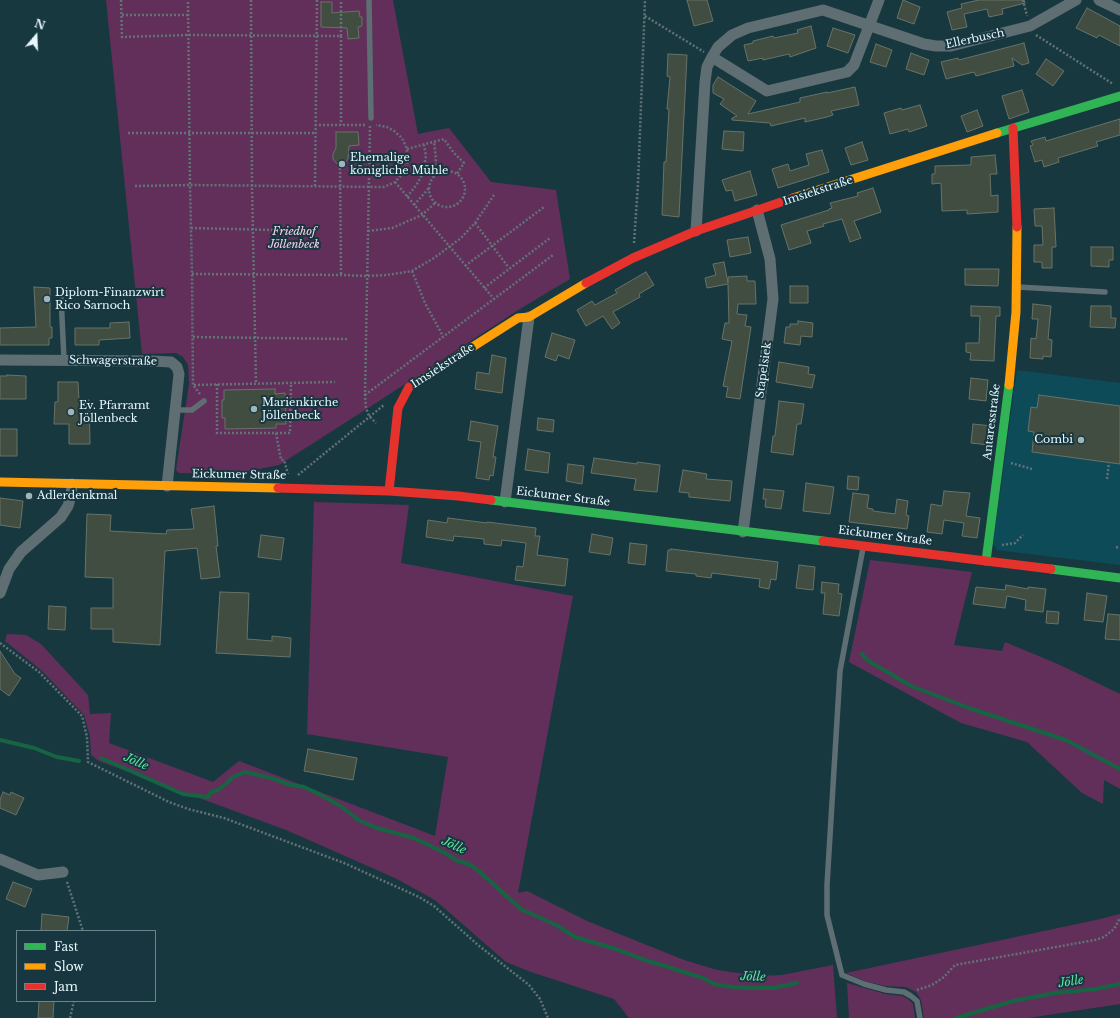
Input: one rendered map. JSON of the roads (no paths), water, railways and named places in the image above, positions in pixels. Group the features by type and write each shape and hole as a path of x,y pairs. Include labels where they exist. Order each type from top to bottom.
{"street":[{"path":"712,57 767,91 847,72 854,65 879,0"},
{"name":"Ellerbusch","path":"696,231 705,82 712,57 718,47 732,35 748,28 822,10 924,44 951,46 1030,26 1076,0"},
{"path":"1099,0 1120,10"},
{"name":"Imsiekstraße","path":"389,491 396,415 409,387 518,318 529,317 580,286 633,258 696,231 1013,128 1120,96"},
{"name":"Antaresstraße","path":"986,556 1000,459 1012,356 1017,287 1017,216 1013,128"},
{"name":"Stapelsiek","path":"743,532 773,299 770,259 757,210"},
{"path":"505,502 529,317"},
{"name":"Schwagerstraße","path":"0,360 171,362 177,367 179,374 167,486"},
{"name":"Eickumer Straße","path":"0,482 292,488 389,491 458,496 864,546 986,556 1120,578"},
{"path":"0,593 9,570 21,552 61,517 68,506 72,484"},
{"path":"0,859 38,875 63,872"}],"lane":[{"path":"369,0 371,118"},
{"path":"1017,287 1105,292"},
{"path":"61,296 64,360"},
{"path":"175,410 192,410 204,401"},
{"path":"864,546 840,671 827,877 827,915 842,975 864,984 886,990 904,992 917,1001 920,1018"}],"waterway":[{"path":"862,654 867,660 911,686 972,709 1066,740 1120,769"},
{"name":"Jölle","path":"0,740 34,748 57,757 79,761"},
{"name":"Jölle","path":"101,758 183,794 208,797 211,792 218,790 233,777 245,772 271,778 291,785 304,787 342,807 360,821 377,828 414,838 456,860 471,865 522,910 558,926 575,937 703,978 714,984 742,988 773,988 797,983"},
{"name":"Jölle","path":"956,1018 1013,1001 1055,993 1096,989 1120,984"}],"place":[{"name":"Ehemalige königliche Mühle","path":"342,164"},
{"name":"Diplom-Finanzwirt Rico Sarnoch","path":"47,299"},
{"name":"Marienkirche Jöllenbeck","path":"254,409"},
{"name":"Ev. Pfarramt Jöllenbeck","path":"71,412"},
{"name":"Combi","path":"1081,440"},
{"name":"Adlerdenkmal","path":"29,496"}],"park label":[{"name":"Friedhof Jöllenbeck","path":"294,238"}]}
